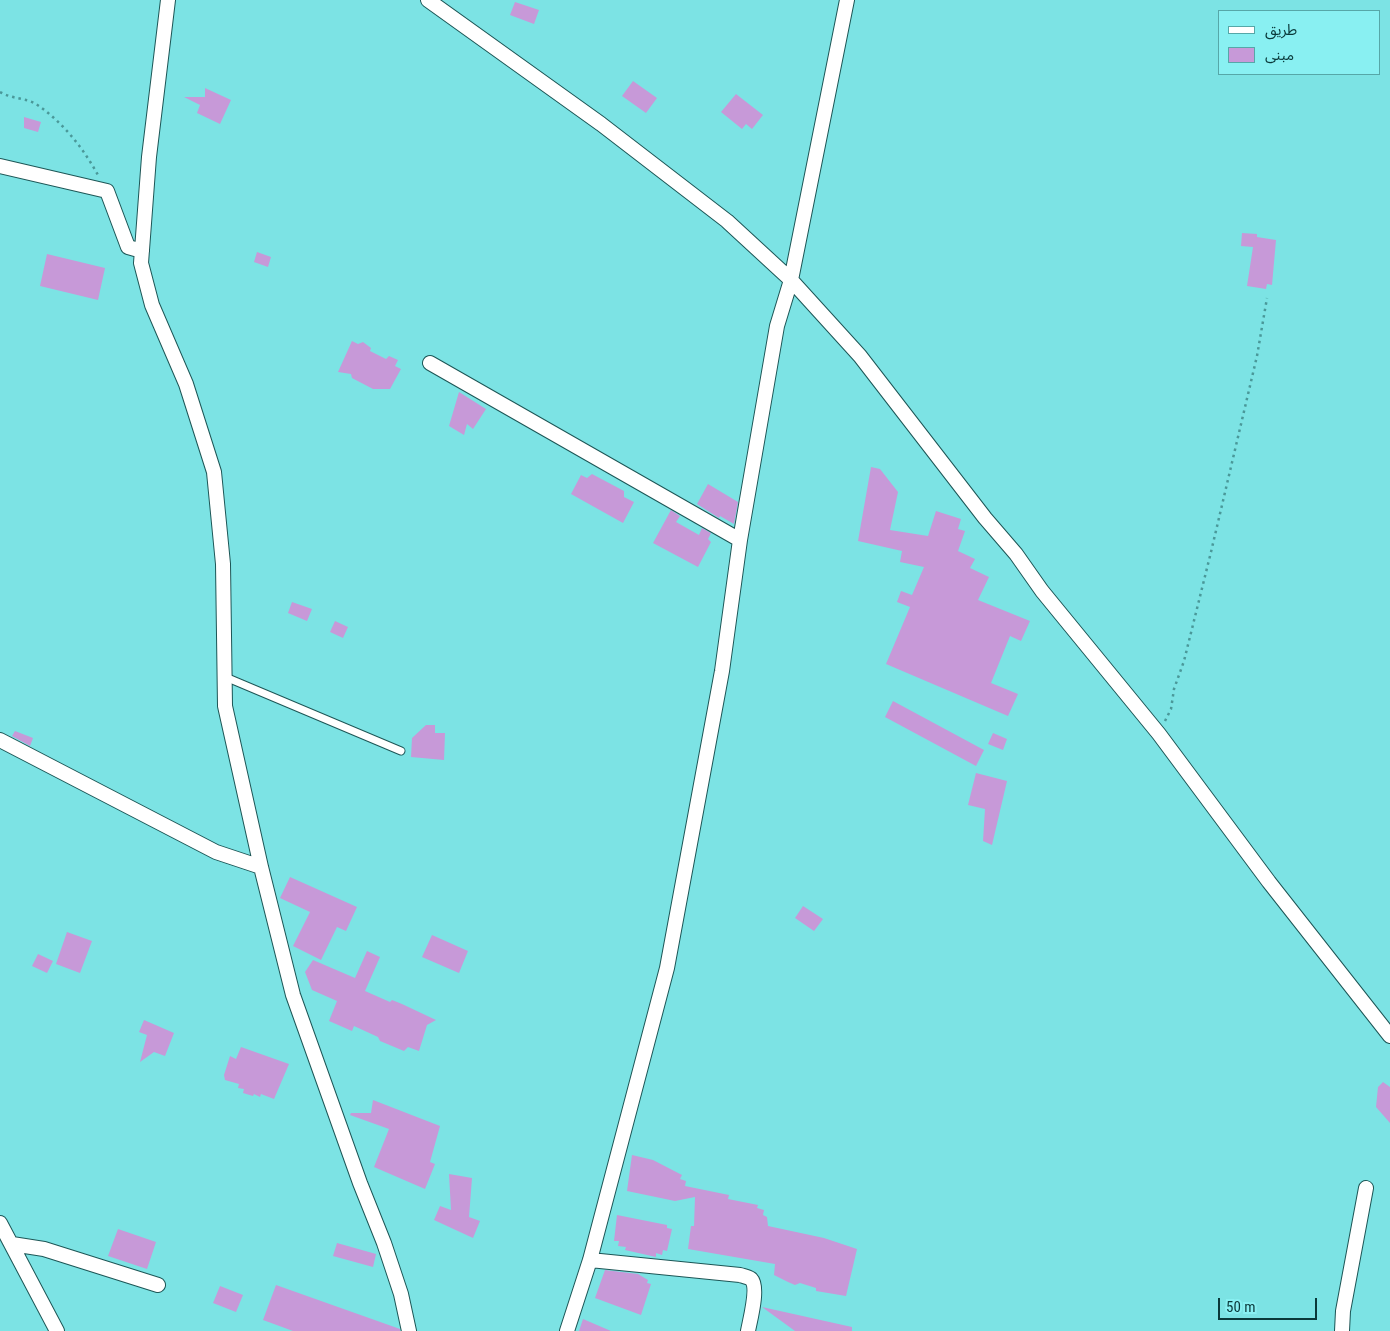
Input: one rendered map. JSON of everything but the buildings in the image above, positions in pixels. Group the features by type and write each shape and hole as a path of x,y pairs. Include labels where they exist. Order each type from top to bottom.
{"street":[{"path":"168,0 149,157 141,263 144,281 186,384 214,472 220,514 223,564 223,675 225,706 261,867 294,995 360,1183 402,1294 409,1331"},
{"path":"428,0 600,124 727,221 791,280 860,356 985,518 1016,554 1042,590 1159,734 1269,882 1390,1036"},
{"path":"567,1331 590,1260 667,968 722,671 740,540 777,326 791,280 847,0"},
{"path":"0,166 107,191 128,247 142,251"},
{"path":"430,362 740,540"},
{"path":"0,740 216,852 261,867"},
{"path":"1342,1331 1343,1311 1366,1188"},
{"path":"0,1223 57,1331"},
{"path":"12,1244 44,1249 158,1285"},
{"path":"590,1260 740,1275 750,1278 754,1285 754,1298 748,1331"}],"lane":[{"path":"223,675 401,751"}],"path":[{"path":"0,92 10,98 34,103 62,127 85,152 107,191"},
{"path":"1159,734 1171,709 1174,689 1184,660 1211,552 1257,356 1267,298"}]}
